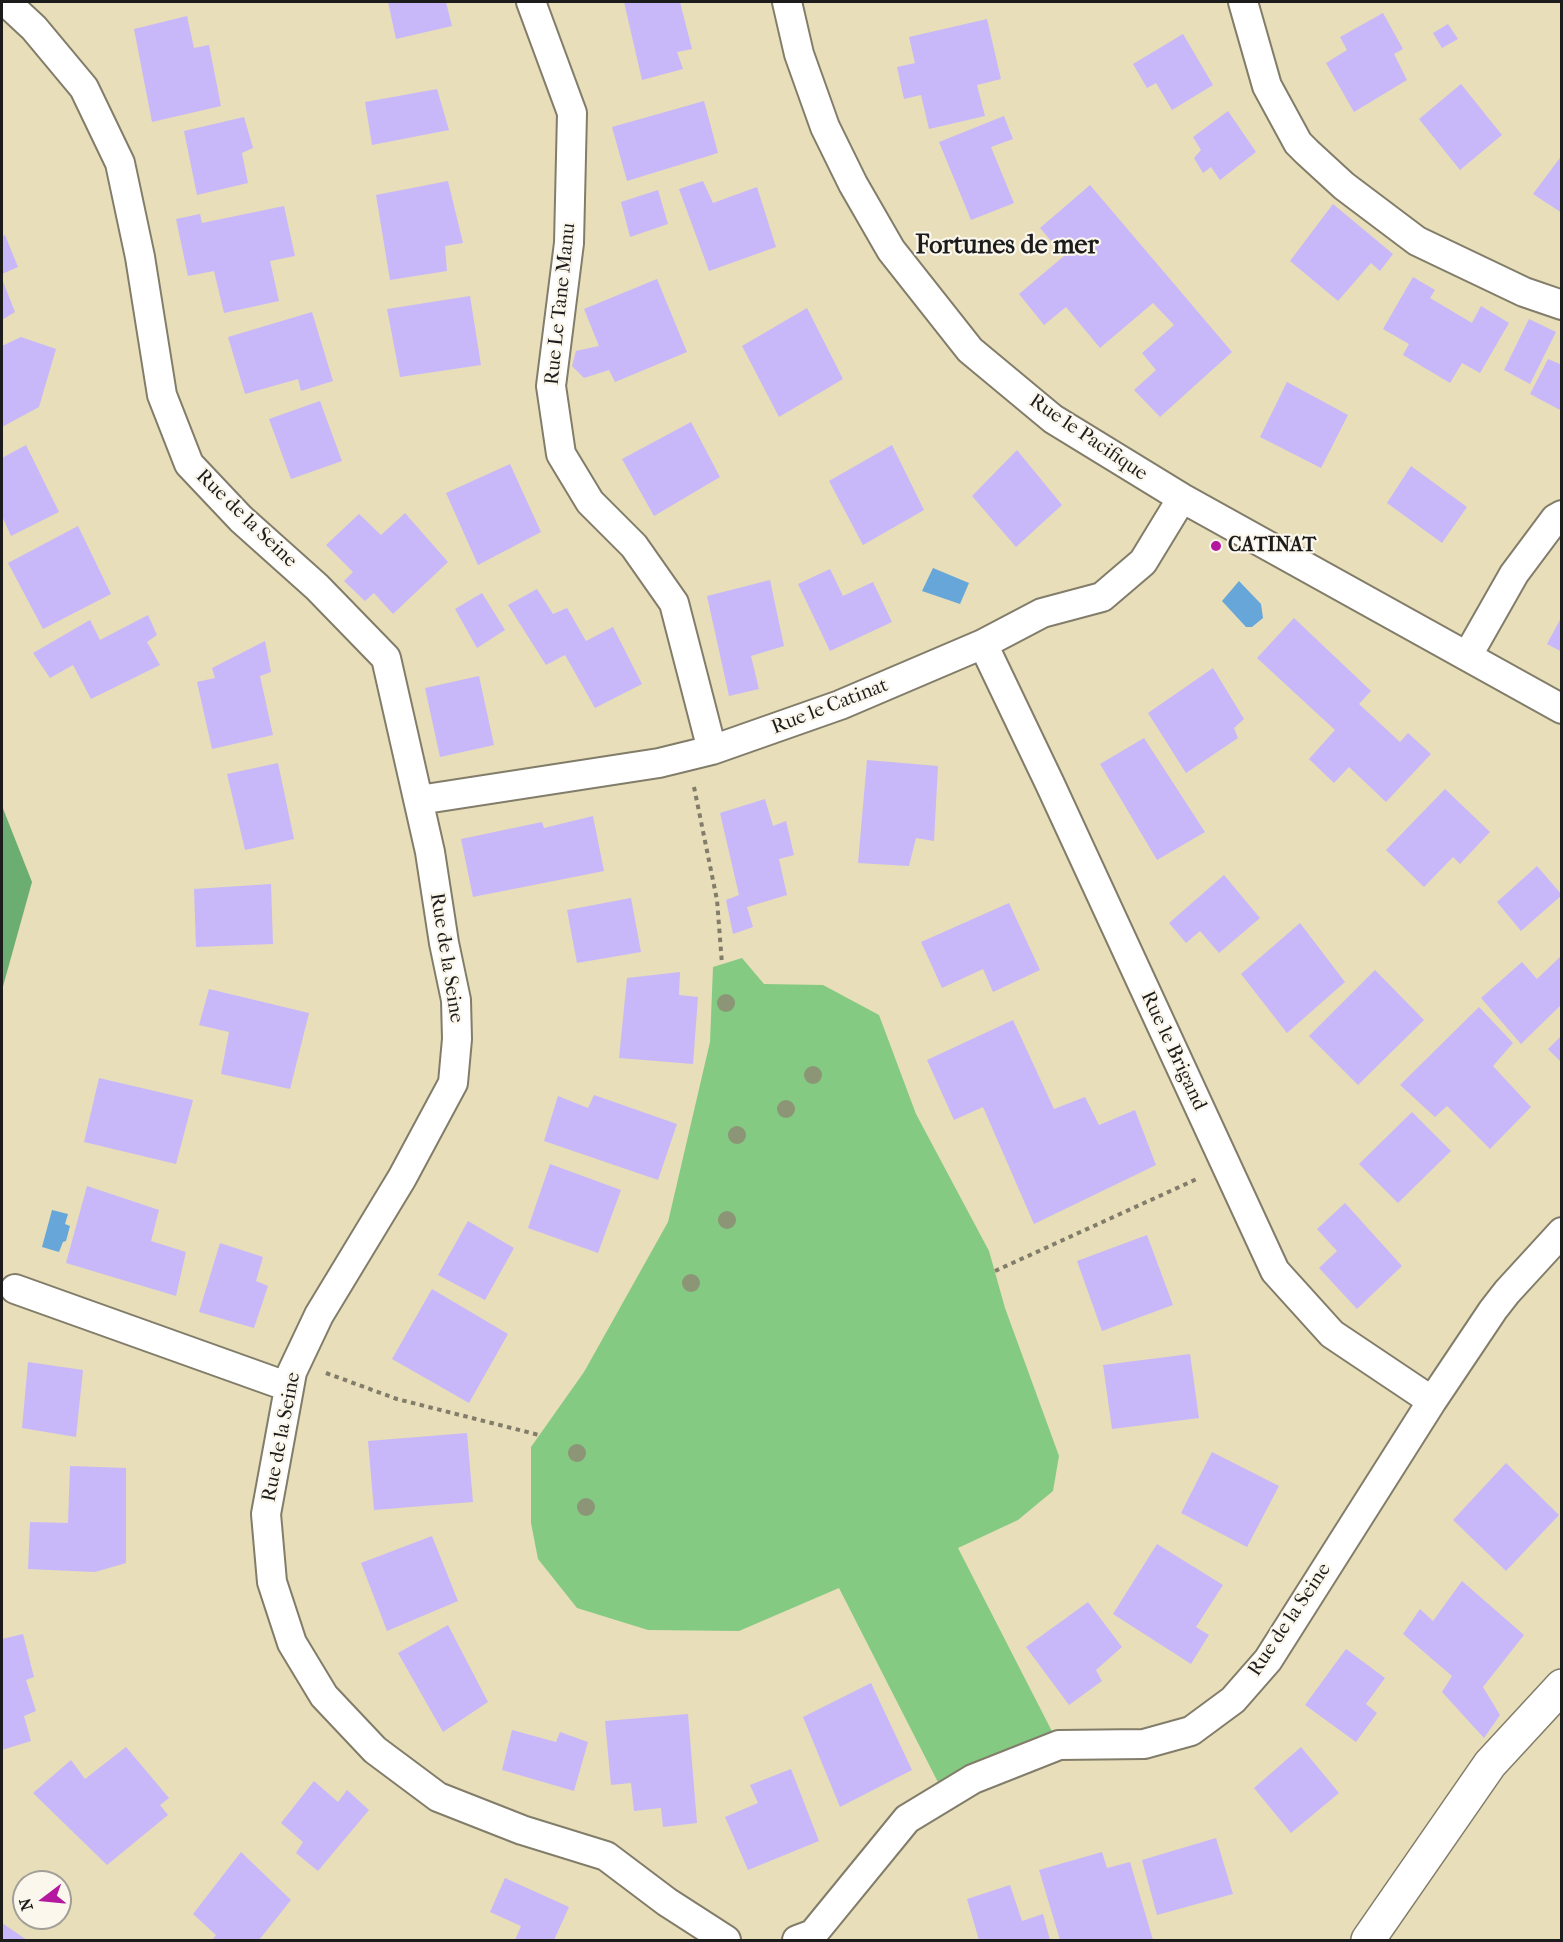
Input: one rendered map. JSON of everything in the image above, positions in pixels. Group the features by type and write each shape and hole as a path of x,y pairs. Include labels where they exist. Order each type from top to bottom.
{"street":[{"name":"Rue de la Seine","path":"6,2 34,28 84,88 120,163 140,256 162,396 189,464 241,519 317,587 386,658 430,852 444,943 456,1000 457,1039 453,1083 402,1178 319,1315 293,1375 266,1514 272,1582 292,1643 324,1696 375,1750 438,1797 522,1830 606,1856 667,1902 726,1941"},
{"name":"Rue Le Tane Manu","path":"531,2 572,113 569,243 551,386 561,454 590,502 634,546 674,603 700,753"},
{"name":"Rue le Pacifique","path":"787,2 799,54 825,127 852,184 891,250 970,350 1053,419 1182,498 1562,709"},
{"path":"1243,2 1267,86 1298,143 1307,152 1344,186 1417,241 1524,292 1562,305"},
{"name":"Rue le Catinat","path":"419,800 659,763 700,753 840,705 983,644 1042,613 1102,597 1143,562 1182,498"},
{"path":"1467,655 1514,574 1555,519 1562,515"},
{"name":"Rue le Brigand","path":"983,644 1275,1271 1332,1334 1432,1401"},
{"name":"Rue de la Seine","path":"797,1941 813,1934 907,1819 973,1779 1059,1745 1144,1743 1191,1731 1233,1700 1268,1660 1432,1401 1507,1292 1562,1232"},
{"path":"15,1289 293,1375"},
{"path":"1368,1941 1445,1826 1490,1764 1562,1686"}],"path":[{"path":"700,753 722,964"},
{"path":"995,1270 1226,1166"},
{"path":"293,1375 539,1435"}],"green space":[{"path":"2,806 32,882 2,990"},
{"path":"742,958 764,984 823,985 879,1015 916,1114 989,1251 1005,1308 1059,1456 1053,1491 1018,1520 958,1548 1059,1745 945,1796 839,1588 739,1631 648,1630 577,1608 538,1559 531,1523 531,1447 584,1372 668,1222 710,1042 713,967"}],"water":[{"path":"933,568 969,583 960,604 922,591"},
{"path":"1239,581 1261,604 1263,618 1252,627 1246,627 1222,601"},
{"path":"52,1210 68,1214 65,1224 70,1226 66,1241 63,1242 59,1252 42,1247"}],"building":[{"path":"388,2 446,2 452,26 396,39"},
{"path":"624,2 680,2 692,49 677,52 683,69 642,80"},
{"path":"1383,13 1403,49 1394,54 1407,80 1354,112 1326,63 1347,50 1340,37"},
{"path":"187,16 194,48 209,45 221,106 152,122 134,29"},
{"path":"987,19 1001,79 977,85 985,116 929,129 921,95 904,99 897,67 915,63 909,37"},
{"path":"1448,24 1458,39 1442,48 1433,33"},
{"path":"1183,34 1213,85 1172,110 1156,83 1147,88 1133,64"},
{"path":"1461,84 1502,135 1460,170 1419,119"},
{"path":"437,89 449,130 372,145 365,102"},
{"path":"704,101 718,153 627,181 612,127"},
{"path":"1228,111 1256,152 1220,180 1211,167 1203,173 1194,158 1201,150 1193,137"},
{"path":"1004,116 1013,139 991,147 1014,203 971,220 939,142"},
{"path":"244,117 253,148 242,153 248,183 197,195 184,131"},
{"path":"1562,155 1562,213 1533,194"},
{"path":"448,181 463,243 445,246 447,271 390,280 376,195"},
{"path":"703,181 713,203 757,187 776,247 709,271 679,189"},
{"path":"1090,185 1232,352 1160,417 1134,390 1156,370 1142,353 1174,325 1153,303 1100,348 1066,307 1044,325 1019,294 1064,256 1040,228"},
{"path":"658,190 668,224 630,237 621,202"},
{"path":"1333,204 1393,254 1380,271 1371,263 1338,301 1290,261"},
{"path":"284,206 295,256 270,261 279,301 224,313 214,271 188,276 176,219 200,214 202,223"},
{"path":"5,235 18,267 2,274 2,237"},
{"path":"1413,277 1435,290 1430,298 1472,323 1481,306 1509,323 1480,373 1462,363 1450,383 1403,355 1409,344 1383,329"},
{"path":"2,279 15,312 2,320"},
{"path":"657,279 687,352 615,382 609,370 584,378 572,366 576,351 599,346 584,309"},
{"path":"470,296 481,365 400,377 387,309"},
{"path":"807,308 843,379 779,417 742,346"},
{"path":"312,312 333,381 301,391 298,379 245,394 228,337"},
{"path":"1529,319 1556,332 1530,384 1504,370"},
{"path":"21,337 56,349 39,407 2,427 2,346"},
{"path":"1548,359 1562,365 1562,411 1530,394"},
{"path":"1287,382 1348,415 1321,468 1260,437"},
{"path":"320,401 342,461 291,479 269,419"},
{"path":"691,422 720,477 654,516 622,459"},
{"path":"26,445 59,512 11,536 2,516 2,458"},
{"path":"892,445 924,510 863,545 829,481"},
{"path":"1017,450 1062,505 1016,547 972,496"},
{"path":"510,464 541,532 478,565 446,493"},
{"path":"1411,466 1467,507 1442,543 1387,503"},
{"path":"405,513 448,562 393,614 374,593 365,601 344,581 353,572 326,545 359,514 381,535"},
{"path":"78,526 111,594 43,629 8,563"},
{"path":"830,569 843,596 873,582 892,622 830,651 798,584"},
{"path":"770,580 784,646 751,656 759,689 729,696 707,596"},
{"path":"537,589 553,614 567,608 586,641 613,627 642,684 595,708 565,655 546,665 508,605"},
{"path":"482,593 505,630 477,648 455,609"},
{"path":"148,615 157,635 147,642 160,665 91,699 73,665 50,678 33,653 90,620 100,640"},
{"path":"1562,616 1562,652 1547,644"},
{"path":"1294,618 1371,691 1359,704 1400,742 1408,733 1431,754 1386,802 1349,767 1334,783 1309,759 1335,730 1257,658"},
{"path":"265,641 271,672 260,676 273,735 212,749 197,682 215,678 212,668"},
{"path":"1213,668 1244,719 1234,728 1238,738 1186,773 1148,713"},
{"path":"479,676 494,745 440,757 425,688"},
{"path":"1144,738 1205,832 1157,860 1100,764"},
{"path":"867,760 938,766 934,841 916,838 909,866 858,863"},
{"path":"278,763 294,839 245,850 227,774"},
{"path":"1445,789 1490,832 1460,864 1453,857 1424,887 1386,850"},
{"path":"765,799 773,826 786,821 794,855 779,859 787,895 747,907 753,927 733,934 726,900 739,895 720,813"},
{"path":"593,816 604,871 473,897 461,839 542,822 544,828"},
{"path":"1537,866 1562,895 1521,931 1497,902"},
{"path":"1224,875 1260,918 1219,953 1200,931 1186,943 1169,923"},
{"path":"271,884 273,944 196,947 194,889"},
{"path":"631,898 641,952 577,963 567,910"},
{"path":"1009,903 1040,970 993,992 983,969 942,988 921,942"},
{"path":"1300,923 1345,982 1287,1033 1241,974"},
{"path":"1562,955 1562,1004 1521,1044 1481,998 1522,962 1537,979"},
{"path":"1375,970 1424,1020 1358,1085 1309,1036"},
{"path":"680,972 679,995 698,997 693,1064 619,1058 627,978"},
{"path":"209,989 309,1013 290,1089 221,1074 229,1032 199,1025"},
{"path":"1479,1007 1513,1043 1493,1066 1531,1107 1490,1149 1447,1106 1435,1117 1400,1085"},
{"path":"1013,1020 1054,1109 1085,1097 1099,1125 1135,1110 1156,1165 1034,1224 983,1107 954,1120 927,1060"},
{"path":"1562,1035 1562,1063 1548,1049"},
{"path":"99,1078 193,1100 176,1164 84,1142"},
{"path":"594,1095 677,1124 658,1180 544,1141 558,1096 588,1108"},
{"path":"1412,1112 1451,1151 1398,1203 1359,1164"},
{"path":"550,1164 621,1190 598,1253 528,1228"},
{"path":"87,1186 159,1210 151,1241 186,1252 176,1296 66,1263"},
{"path":"1345,1203 1402,1266 1357,1309 1319,1268 1337,1251 1317,1229"},
{"path":"468,1221 514,1248 485,1300 438,1275"},
{"path":"1147,1235 1173,1305 1102,1331 1077,1261"},
{"path":"220,1243 263,1257 256,1281 268,1286 254,1328 199,1312"},
{"path":"432,1289 508,1334 469,1403 392,1359"},
{"path":"1190,1354 1199,1418 1112,1429 1103,1365"},
{"path":"28,1362 83,1370 76,1437 22,1428"},
{"path":"467,1433 473,1502 374,1510 368,1441"},
{"path":"1212,1452 1279,1486 1247,1547 1181,1513"},
{"path":"1506,1463 1559,1515 1506,1571 1453,1520"},
{"path":"70,1466 126,1468 126,1563 95,1572 28,1569 30,1522 68,1523"},
{"path":"432,1536 458,1601 387,1631 361,1563"},
{"path":"1157,1544 1223,1585 1196,1627 1209,1635 1191,1664 1113,1614"},
{"path":"1462,1581 1524,1635 1483,1687 1500,1715 1484,1738 1442,1692 1452,1676 1403,1634 1420,1609 1433,1621"},
{"path":"1088,1602 1122,1647 1096,1670 1102,1681 1069,1705 1026,1647"},
{"path":"448,1625 488,1702 443,1732 398,1653"},
{"path":"23,1634 34,1677 26,1680 36,1711 24,1716 31,1741 2,1750 2,1639"},
{"path":"1346,1649 1385,1678 1366,1704 1377,1713 1356,1742 1305,1705"},
{"path":"871,1683 912,1770 840,1807 803,1717"},
{"path":"688,1714 697,1823 663,1827 661,1808 634,1811 631,1783 611,1785 605,1721"},
{"path":"512,1730 556,1742 560,1732 588,1742 574,1791 502,1770"},
{"path":"126,1747 169,1798 160,1805 168,1815 107,1865 33,1793 71,1760 85,1779"},
{"path":"1301,1747 1339,1793 1291,1833 1254,1788"},
{"path":"791,1769 819,1841 748,1870 725,1817 758,1803 750,1785"},
{"path":"314,1781 338,1802 347,1790 369,1810 318,1871 296,1853 303,1842 281,1823"},
{"path":"1216,1838 1233,1894 1157,1915 1142,1860"},
{"path":"241,1852 291,1900 259,1940 212,1940 216,1935 193,1914"},
{"path":"1102,1852 1107,1868 1130,1862 1153,1940 1060,1940 1039,1870"},
{"path":"505,1878 569,1907 554,1940 515,1940 521,1926 490,1912"},
{"path":"1010,1885 1022,1921 1043,1914 1050,1940 979,1940 967,1899"},
{"path":"2,1923 27,1940 2,1940"}],"place":[{"name":"CATINAT","path":"1216,546"}],"district":[{"name":"Fortunes de mer","path":"1007,247"}]}
